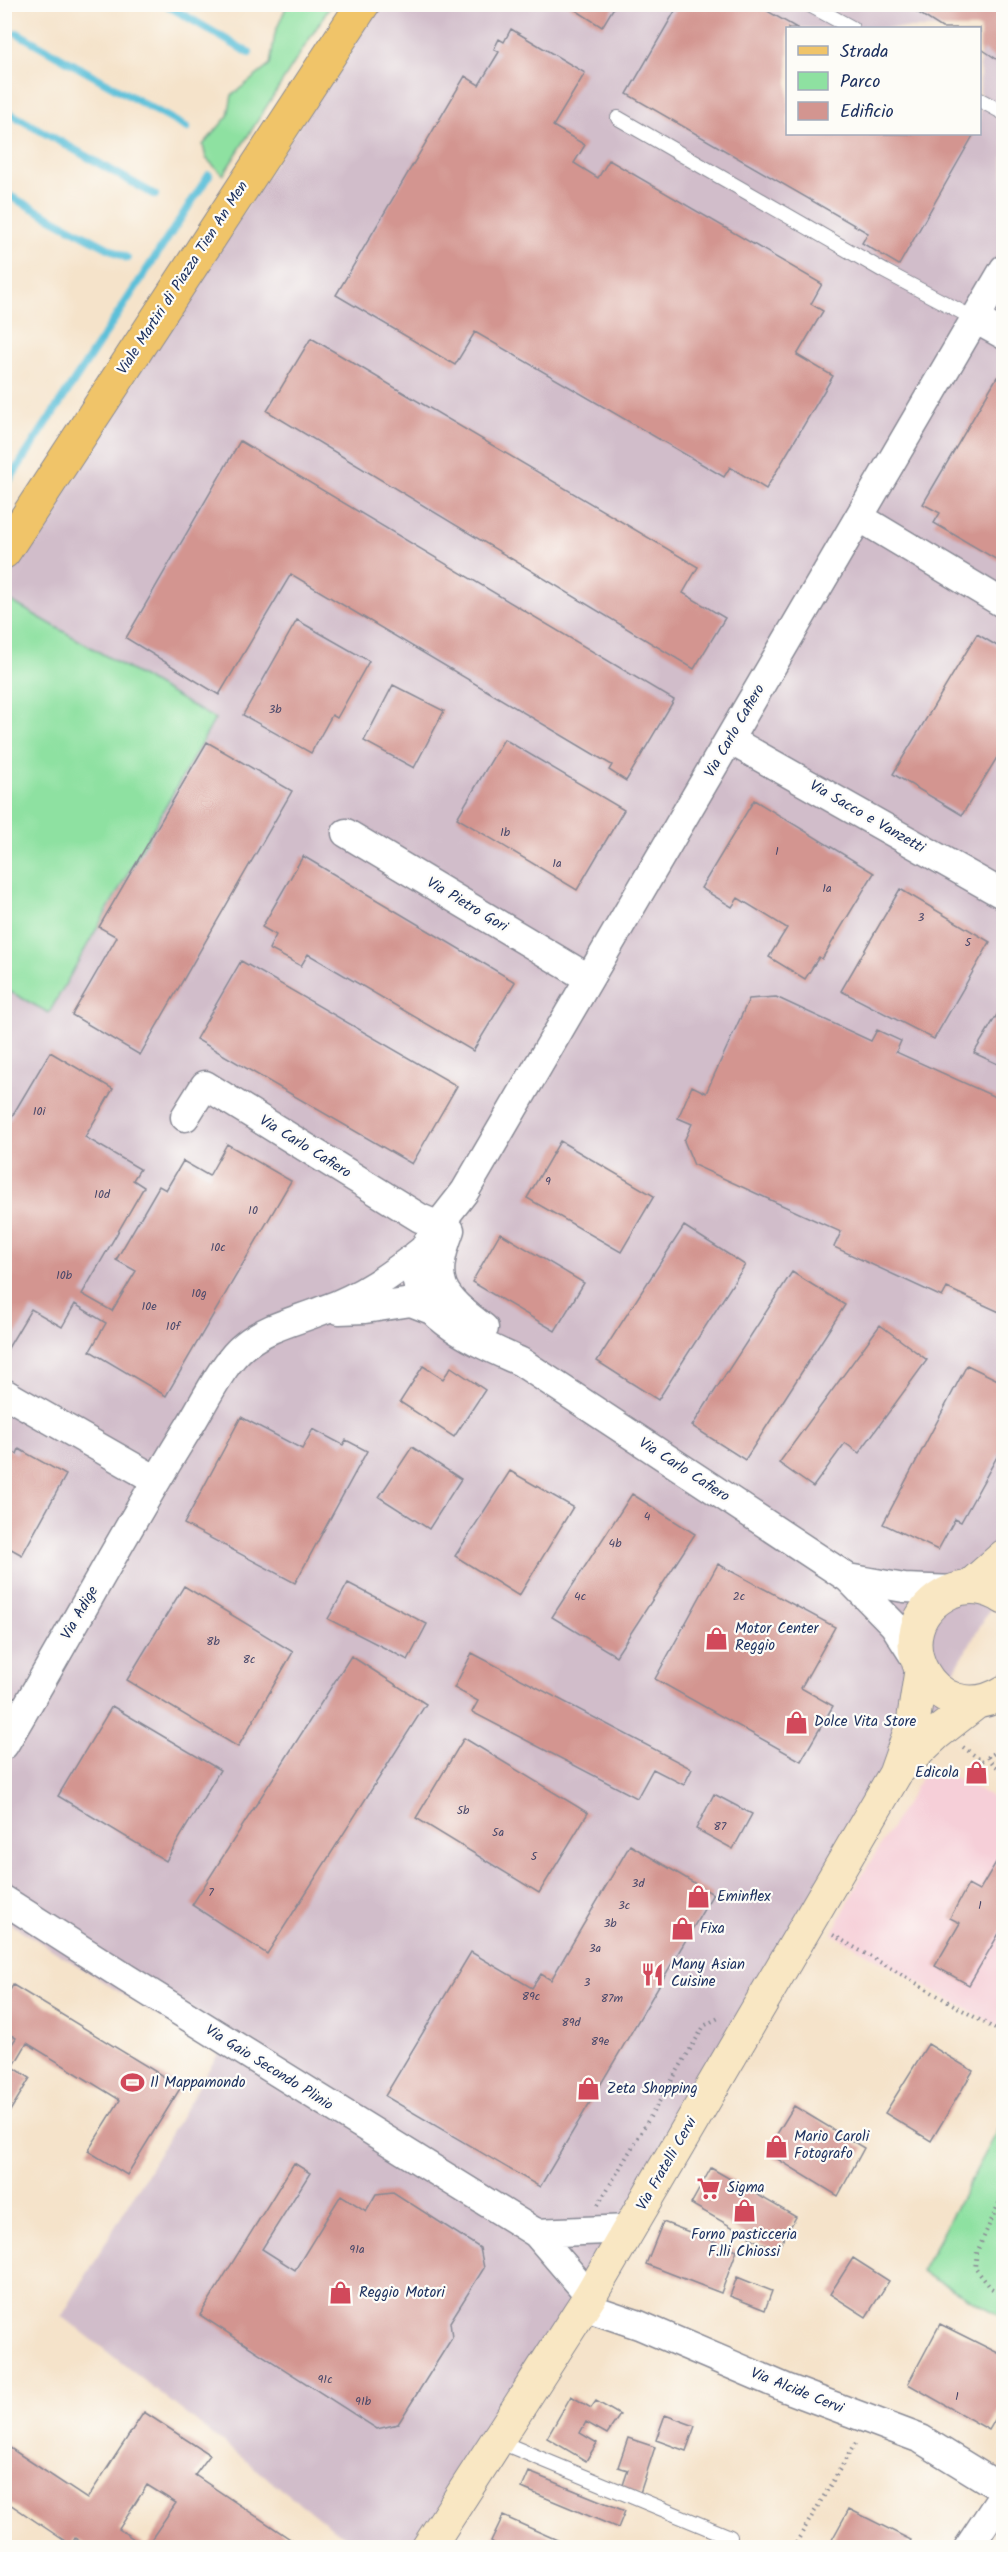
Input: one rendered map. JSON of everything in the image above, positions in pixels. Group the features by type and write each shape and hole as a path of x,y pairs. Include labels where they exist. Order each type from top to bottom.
{"main road":[{"name":"Viale Martiri di Piazza Tien An Men","path":"4,552 363,4"},
{"name":"Via Fratelli Cervi","path":"428,2547 586,2301 895,1774 913,1723 919,1666 914,1643 918,1626 926,1610 940,1597 962,1589 1004,1556"},
{"path":"962,1589 984,1589 1004,1598"},
{"name":"Via Fratelli Cervi","path":"919,1666 931,1685 944,1695 960,1701 995,1697"},
{"name":"Via Fratelli Cervi","path":"895,1774 936,1734 995,1697"}],"street":[{"name":"Via Carlo Cafiero","path":"521,1362 477,1342 429,1310 420,1293 417,1279 417,1267 424,1250 465,1191 1004,269"},
{"path":"975,319 1004,335"},
{"path":"859,517 1004,604"},
{"name":"Via Sacco e Vanzetti","path":"730,740 1004,896"},
{"name":"Via Pietro Gori","path":"346,833 588,978"},
{"name":"Via Carlo Cafiero","path":"185,1117 205,1085 420,1218 439,1226"},
{"name":"Via Carlo Cafiero","path":"465,1191 439,1261 439,1277 448,1296 521,1362 848,1578 894,1625 919,1666"},
{"name":"Via Adige","path":"4,1745 156,1480 228,1366 243,1347 264,1332 324,1310 386,1279 424,1250"},
{"name":"Via Adige","path":"324,1310 365,1309 391,1303 411,1302 429,1310"},
{"path":"4,1393 156,1480"},
{"name":"Via Carlo Cafiero","path":"848,1578 904,1588 962,1589"},
{"name":"Via Gaio Secondo Plinio","path":"4,1900 136,1985 536,2233 586,2301"},
{"path":"536,2233 629,2229"},
{"name":"Via Alcide Cervi","path":"586,2301 786,2388 921,2439 1004,2492 968,2547"}],"lane":[{"path":"808,4 850,27"},
{"path":"981,101 1004,113"},
{"path":"618,118 884,271 975,319"},
{"path":"498,2441 730,2537"}],"path":[{"path":"988,1757 994,1765 1004,1771"},
{"path":"832,1934 1004,2034"},
{"path":"1004,2192 977,2252 975,2268 991,2288 1004,2295"},
{"path":"793,2547 868,2419"}],"shaded area":[{"path":"378,5 1003,5 1003,1586 895,1774 428,2547 365,2547 335,2531 62,2316 218,2054 5,1920 4,580"},
{"path":"929,1765 1003,1802 1003,2029 832,1934 861,1877"}],"green space":[{"path":"287,5 331,5 223,175 206,158 203,145 228,116 232,95 270,65 275,33"},
{"path":"4,597 215,719 49,1013 5,989"},
{"path":"1003,2121 1003,2317 921,2272"}],"building":[{"path":"566,4 616,4 602,27"},
{"path":"679,4 755,4 795,27 786,27 786,135 973,135 899,265 862,243 868,233 627,94"},
{"path":"921,4 1004,4 1004,64 983,50 981,54 981,27 940,27 917,12"},
{"path":"511,29 585,73 553,126 585,145 574,163 598,178 609,160 822,284 811,304 823,311 797,355 833,376 766,489 730,467 724,477 475,332 455,365 336,295 465,76 479,85 499,52 494,49 499,39 504,42"},
{"path":"311,338 698,567 683,593 725,618 694,669 267,411"},
{"path":"997,377 1004,381 1004,564 934,523 940,513 923,504"},
{"path":"240,441 674,700 626,781 609,770 612,765 291,574 219,695 126,638"},
{"path":"297,620 369,661 337,718 332,715 311,753 243,715"},
{"path":"977,634 1004,650 1004,746 962,815 893,774"},
{"path":"393,685 444,711 414,768 364,741"},
{"path":"504,739 624,810 577,890 457,818"},
{"path":"207,742 292,791 140,1055 72,1015 117,937 99,927"},
{"path":"754,800 874,873 822,959 819,957 805,979 769,957 787,928 738,898 732,907 701,888"},
{"path":"303,856 515,982 473,1051 308,954 301,966 269,949 276,935 262,927"},
{"path":"900,889 990,942 934,1039 841,991"},
{"path":"241,961 457,1086 412,1164 196,1039"},
{"path":"776,997 871,1041 877,1030 901,1041 896,1052 1004,1101 1004,1314 947,1288 942,1297 834,1247 841,1232 694,1165 684,1141 692,1124 678,1118 692,1086 706,1093 749,999"},
{"path":"1004,1003 1004,1067 974,1053"},
{"path":"50,1052 113,1089 85,1137 140,1169 133,1180 144,1187 82,1294 112,1311 136,1271 116,1260 159,1186 166,1190 183,1161 209,1176 227,1144 291,1181 166,1396 90,1351 106,1323 75,1304 62,1327 31,1309 4,1355 4,1121 8,1123"},
{"path":"560,1141 654,1196 621,1252 527,1198"},
{"path":"684,1226 745,1265 658,1400 597,1361"},
{"path":"500,1233 584,1283 555,1331 472,1282"},
{"path":"792,1272 845,1305 745,1460 692,1426"},
{"path":"880,1325 927,1360 859,1453 845,1443 813,1487 779,1463"},
{"path":"967,1365 1004,1383 1004,1444 961,1522 955,1519 938,1550 883,1524"},
{"path":"423,1366 443,1379 451,1367 485,1390 454,1437 400,1402"},
{"path":"241,1417 302,1449 313,1429 343,1445 346,1440 367,1451 295,1583 184,1524"},
{"path":"4,1447 17,1454 19,1449 66,1475 22,1555 4,1545"},
{"path":"412,1447 461,1479 429,1529 379,1497"},
{"path":"510,1471 573,1507 519,1596 455,1556"},
{"path":"632,1494 695,1534 616,1656 552,1617"},
{"path":"718,1564 835,1627 801,1688 833,1706 801,1761 655,1679"},
{"path":"348,1583 427,1624 408,1660 328,1619"},
{"path":"184,1586 293,1652 238,1747 127,1680"},
{"path":"472,1653 692,1769 684,1785 653,1769 637,1798 472,1712 478,1701 454,1688"},
{"path":"351,1656 426,1704 267,1954 192,1905"},
{"path":"112,1706 220,1770 166,1861 58,1796"},
{"path":"464,1738 588,1813 539,1893 416,1818"},
{"path":"714,1794 752,1814 733,1849 696,1829"},
{"path":"630,1845 713,1894 540,2187 385,2096 471,1952 532,1988 541,1974 551,1980"},
{"path":"1004,1849 1004,1925 969,1985 935,1966 960,1923 950,1918 968,1885 979,1891"},
{"name":"Il Mappamondo","path":"13,1985 181,2087 127,2175 88,2151 120,2100 27,2043 13,2067 30,2078 4,2121 4,2056 16,2038 4,2031 4,2000"},
{"path":"928,2044 973,2071 931,2141 885,2113"},
{"path":"794,2106 864,2148 838,2196 766,2152"},
{"name":"Reggio Motori","path":"294,2163 310,2173 262,2249 295,2270 341,2195 366,2211 376,2194 393,2192 480,2248 484,2268 450,2322 452,2338 398,2424 377,2429 200,2315"},
{"name":"Forno pasticceria F.lli Chiossi","path":"711,2168 796,2217 776,2252 691,2204"},
{"path":"663,2222 737,2250 721,2293 646,2264"},
{"path":"853,2258 889,2281 866,2317 830,2294"},
{"path":"737,2277 772,2291 765,2310 730,2296"},
{"path":"940,2324 1004,2356 1004,2404 989,2430 908,2384"},
{"path":"571,2396 591,2408 596,2401 620,2415 607,2434 586,2422 580,2433 597,2443 586,2461 547,2438"},
{"path":"144,2412 210,2455 195,2475 293,2541 289,2547 146,2547 89,2547 75,2538 71,2545 4,2500 4,2444 87,2499","holes":["147,2485 176,2503 146,2547 119,2529"]},
{"path":"665,2415 695,2426 686,2451 656,2440"},
{"path":"628,2438 655,2447 640,2493 622,2488 628,2470 618,2467"},
{"path":"529,2472 625,2511 618,2528 522,2488"},
{"path":"849,2509 911,2540 907,2547 828,2547"},
{"path":"503,2516 573,2547 500,2547 491,2541"}],"waterway":[{"path":"165,4 249,53"},
{"path":"17,33 187,128"},
{"path":"4,110 155,195"},
{"path":"4,488 209,175"},
{"path":"4,193 127,258"}],"place":[{"name":"Motor Center Reggio","path":"717,1638"},
{"name":"Dolce Vita Store","path":"796,1722"},
{"name":"Edicola","path":"977,1773"},
{"name":"Eminflex","path":"699,1897"},
{"name":"Fixa","path":"682,1929"},
{"name":"Many Asian Cuisine","path":"653,1974"},
{"name":"Il Mappamondo","path":"132,2083"},
{"name":"Zeta Shopping","path":"589,2089"},
{"name":"Mario Caroli Fotografo","path":"776,2146"},
{"name":"Sigma","path":"709,2188"},
{"name":"Forno pasticceria F.lli Chiossi","path":"744,2211"},
{"name":"Reggio Motori","path":"341,2293"}]}
